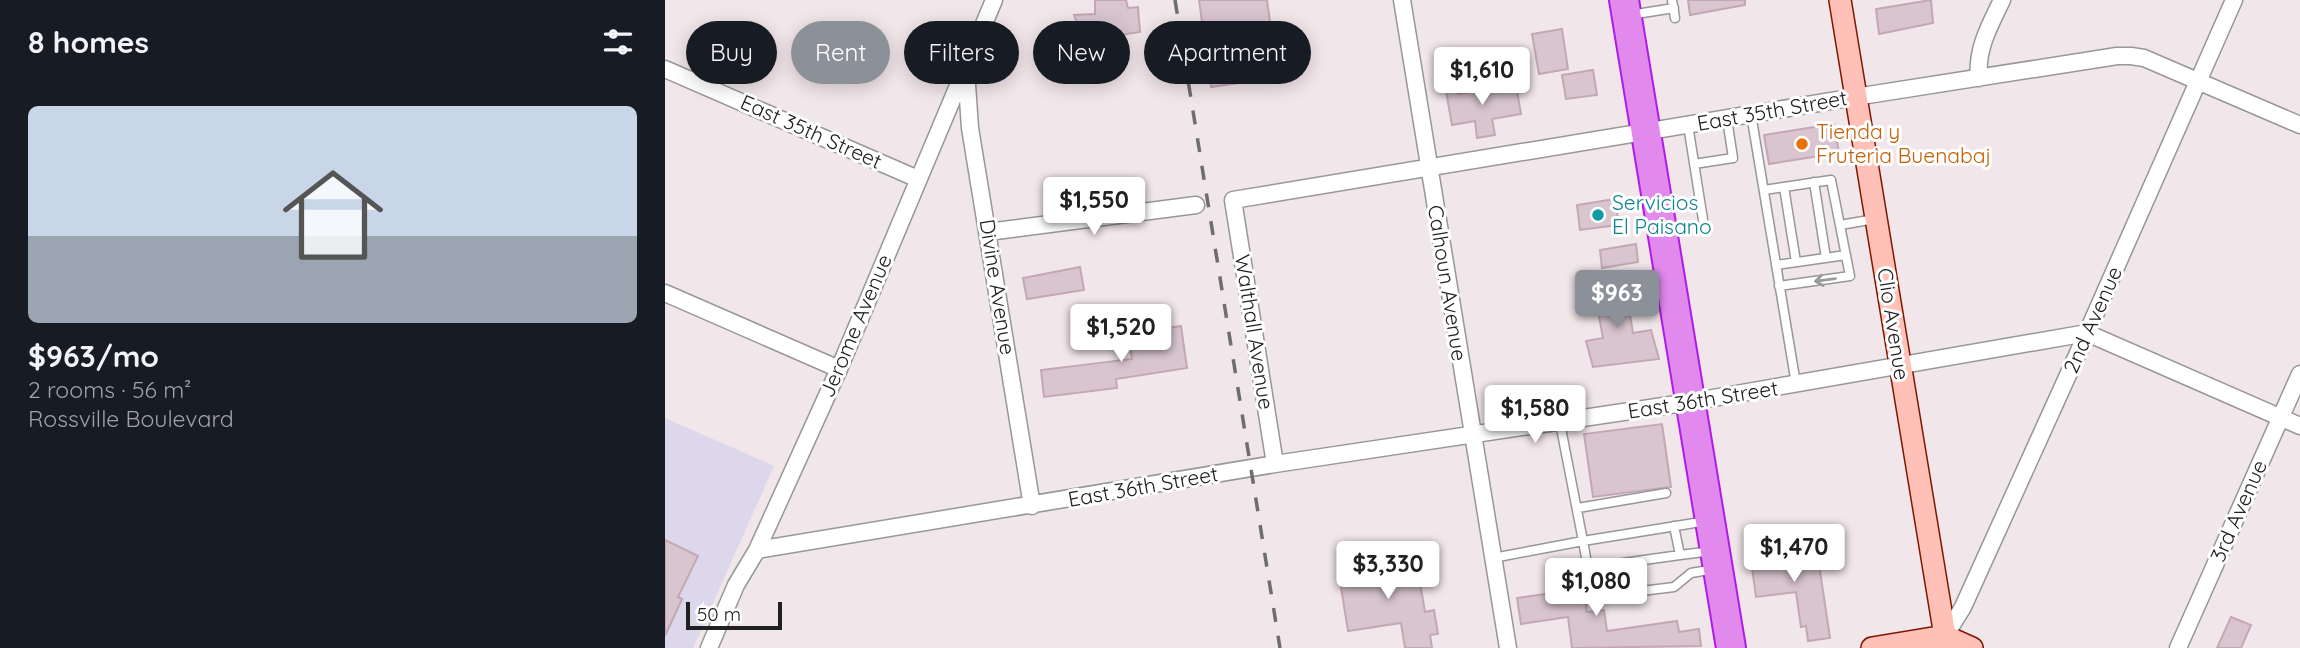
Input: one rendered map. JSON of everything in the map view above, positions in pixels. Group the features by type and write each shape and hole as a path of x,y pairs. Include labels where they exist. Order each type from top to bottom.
{"highway":[{"path":"1626,8 1731,648"}],"street":[{"name":"Jerome Avenue","path":"985,21 994,0"},
{"name":"Calhoun Avenue","path":"1402,0 1508,648"},
{"name":"Clio Avenue","path":"1840,0 1946,642"},
{"path":"1979,78 1977,64 1980,49 2002,0"},
{"name":"2nd Avenue","path":"1946,642 2087,333 2234,0"},
{"name":"East 35th Street","path":"1233,200 1855,97 2131,56 2144,58 2199,80 2300,125"},
{"name":"East 35th Street","path":"665,69 918,179"},
{"name":"Jerome Avenue","path":"709,648 736,584 757,550 839,369 958,84"},
{"name":"Divine Avenue","path":"966,84 970,128 1032,506"},
{"name":"Walthall Avenue","path":"1233,200 1275,464"},
{"path":"988,232 1196,205"},
{"path":"665,293 839,369"},
{"path":"2087,333 2300,426"},
{"name":"East 36th Street","path":"757,550 1275,464 1472,437 1690,402 2087,333"},
{"name":"3rd Avenue","path":"2178,648 2300,374"},
{"path":"1872,648 1946,642 1972,648"}],"lane":[{"path":"1626,8 1673,4 1675,18"},
{"path":"1751,114 1795,384"},
{"path":"1694,164 1733,158 1727,118"},
{"path":"1688,125 1704,226"},
{"path":"1764,190 1831,180 1850,276 1780,286"},
{"path":"1814,182 1826,258"},
{"path":"1784,187 1796,262"},
{"path":"1840,225 1875,219"},
{"path":"1776,265 1846,255"},
{"path":"1560,423 1593,597 1674,587 1691,573 1716,560"},
{"path":"1578,508 1666,493"},
{"path":"1493,558 1710,520"},
{"path":"1674,526 1680,555"},
{"path":"1587,568 1680,555 1716,560"}],"shaded area":[{"path":"665,418 774,466 693,648 665,648"}],"building":[{"path":"1095,0 1126,0 1128,8 1138,7 1140,32 1130,34 1130,21 1076,21 1074,15 1095,14"},
{"path":"1199,0 1267,0 1270,21 1202,21"},
{"path":"1688,0 1745,0 1745,5 1690,15"},
{"path":"1931,0 1933,23 1879,34 1876,9"},
{"path":"1562,29 1568,69 1539,74 1532,34"},
{"path":"1593,70 1597,95 1566,99 1562,75"},
{"path":"1456,83 1458,94 1516,85 1521,114 1492,119 1495,135 1477,138 1475,121 1452,125 1445,85"},
{"path":"1211,84 1232,84 1211,87"},
{"name":"Tienda y Fruteria Buenabaj","path":"1834,124 1839,153 1769,164 1764,135"},
{"name":"Servicios El Paisano","path":"1615,199 1619,225 1580,230 1577,205"},
{"path":"1636,244 1638,262 1602,268 1600,250"},
{"path":"1080,267 1084,290 1027,299 1023,278"},
{"path":"1625,285 1633,333 1651,330 1659,359 1593,367 1586,341 1603,338 1597,306 1582,308 1579,293"},
{"path":"1181,326 1187,368 1116,379 1117,388 1044,397 1041,370 1132,359 1128,334"},
{"path":"1662,424 1671,487 1593,497 1584,434"},
{"path":"665,540 698,556 678,597 682,599 665,636"},
{"path":"1816,544 1830,638 1808,641 1806,626 1801,627 1796,592 1756,597 1750,553"},
{"path":"1416,560 1425,612 1434,610 1438,634 1430,635 1432,648 1405,648 1401,623 1348,631 1338,568 1380,562 1381,566"},
{"path":"1580,562 1587,612 1604,610 1607,631 1677,621 1679,632 1699,629 1701,646 1572,648 1568,617 1521,624 1517,598 1560,592 1556,565"},
{"path":"2231,617 2251,625 2241,648 2217,648"}],"railway":[{"path":"1175,0 1280,648"}],"place":[{"name":"Tienda y Fruteria Buenabaj","path":"1802,144"},
{"name":"Servicios El Paisano","path":"1598,215"}]}
